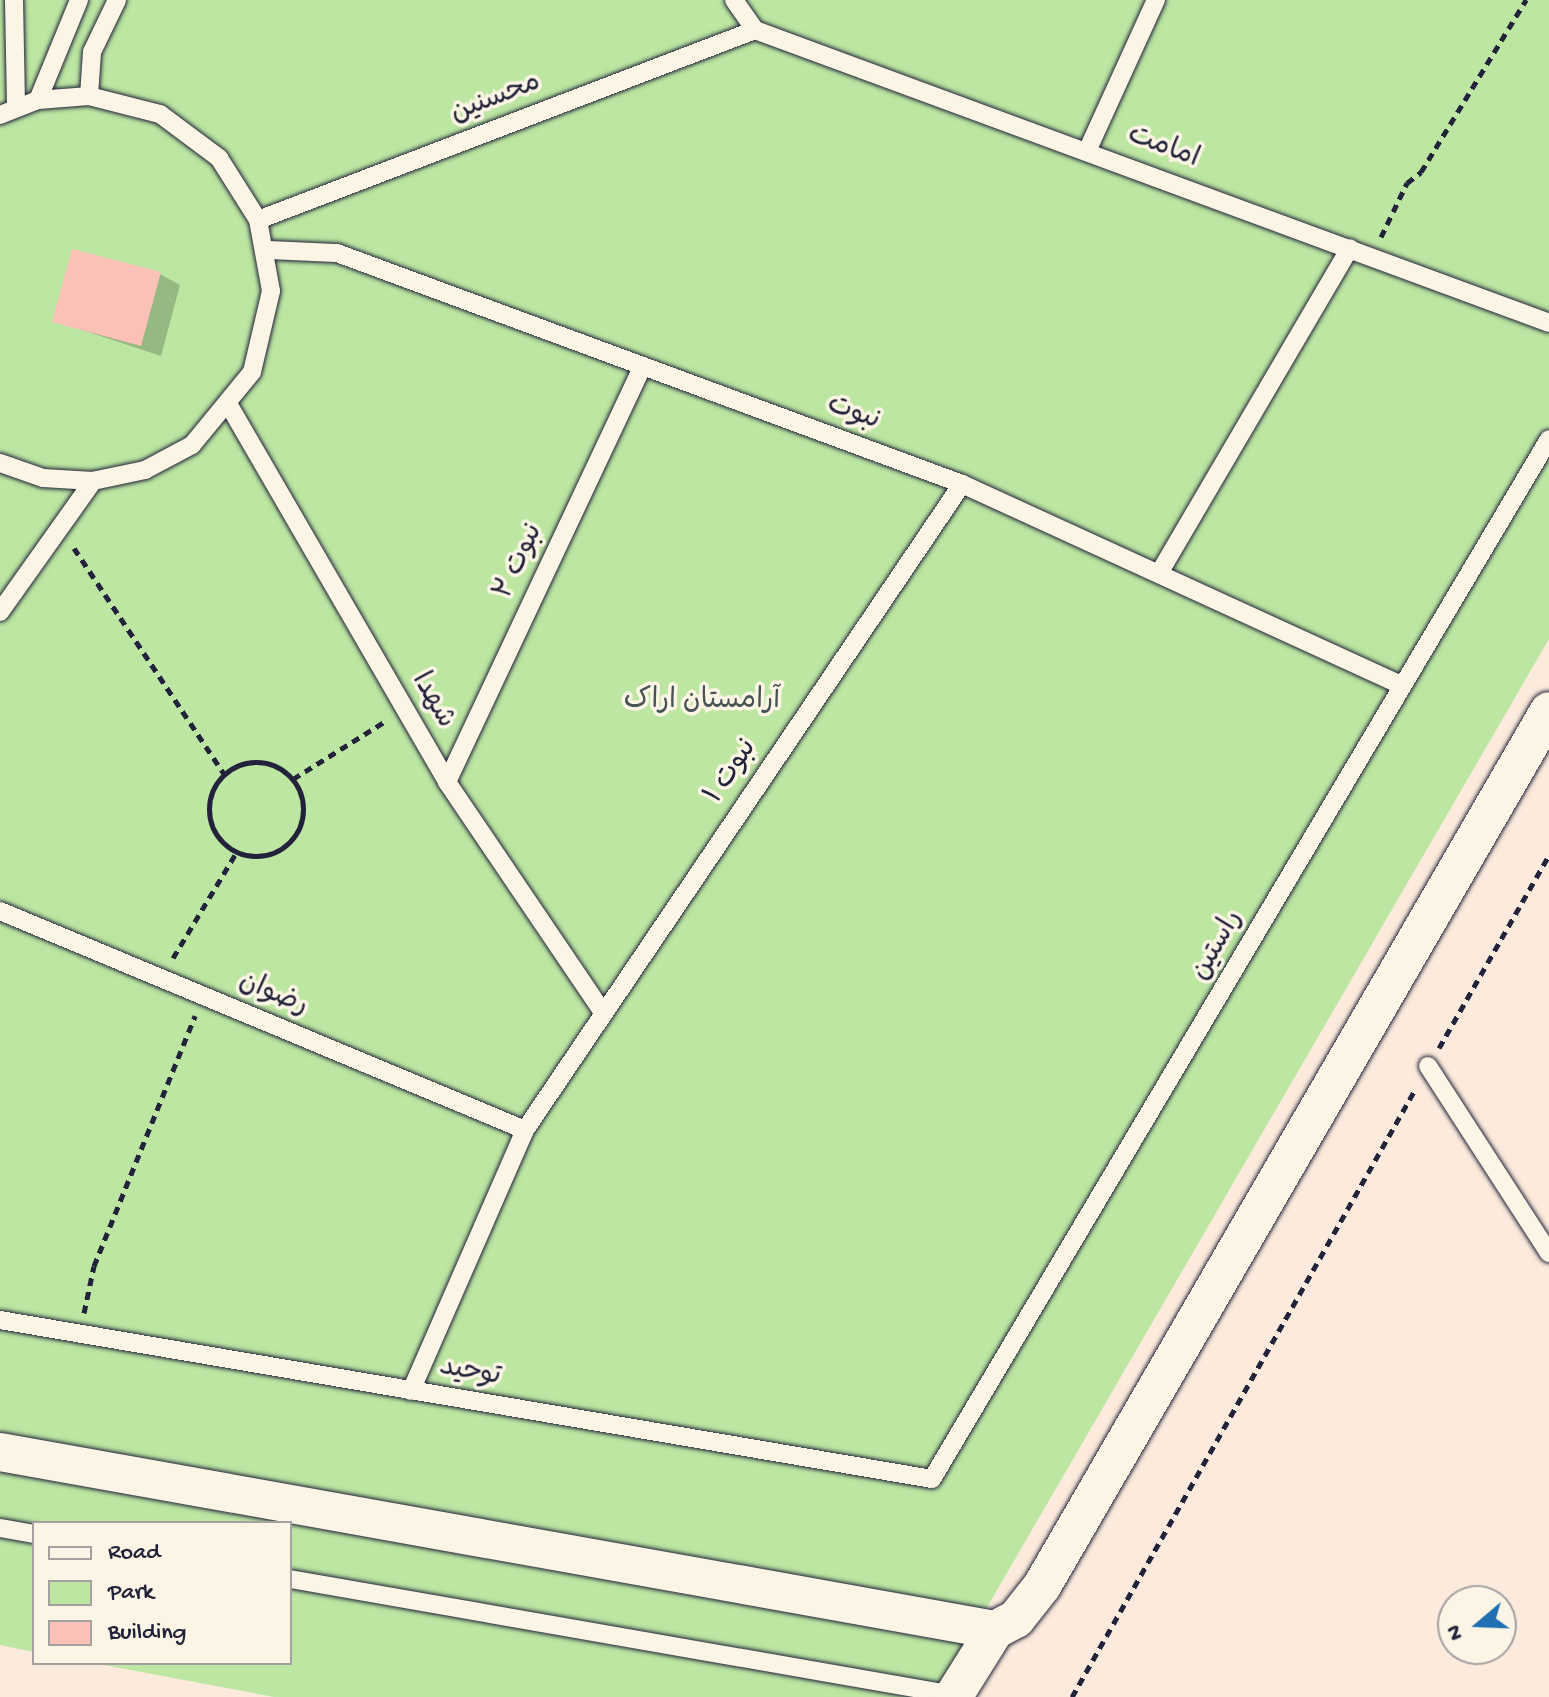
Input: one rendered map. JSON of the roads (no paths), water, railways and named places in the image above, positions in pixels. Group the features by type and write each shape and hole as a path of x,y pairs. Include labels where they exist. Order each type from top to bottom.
{"street":[{"path":"953,1696 995,1630 1016,1619 1042,1586 1549,711"},
{"path":"0,1452 995,1630"}],"lane":[{"path":"0,463 43,478 93,481 145,470 192,445 230,407 266,333 267,250 258,220 219,158 160,114 89,96 38,100 8,110 14,0"},
{"path":"38,100 79,0"},
{"path":"89,96 92,52 117,0"},
{"path":"734,0 755,30"},
{"path":"1088,149 1156,0"},
{"name":"امامت","path":"755,30 1088,149 1549,323"},
{"name":"محسنین","path":"258,220 755,30"},
{"path":"1161,570 1350,248"},
{"name":"نبوت","path":"267,250 337,253 962,484 1161,570 1402,685"},
{"name":"نبوت ۲","path":"447,782 643,366"},
{"name":"شهدا","path":"230,407 447,782 603,1012"},
{"name":"راستین","path":"932,1479 1078,1243 1402,685 1549,439"},
{"path":"0,612 93,481"},
{"name":"نبوت ۱","path":"411,1391 525,1130 962,484"},
{"name":"رضوان","path":"0,911 525,1130"},
{"path":"1428,1066 1549,1253"},
{"name":"توحید","path":"0,1320 932,1479"},
{"path":"0,1528 32,1534"},
{"path":"292,1579 953,1696"}],"park label":[{"name":"آرامستان اراک","path":"702,702"}]}
